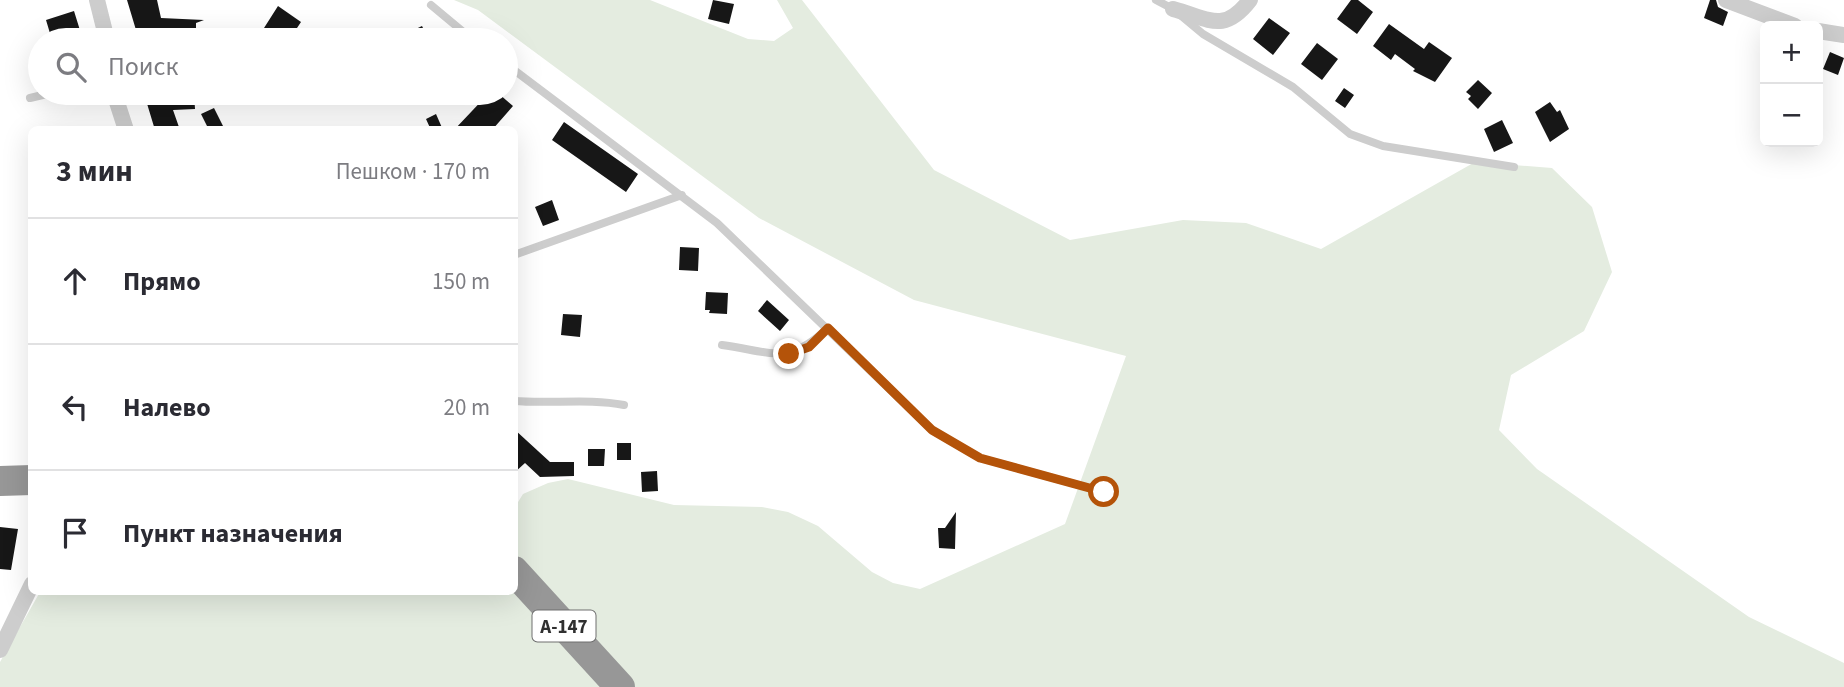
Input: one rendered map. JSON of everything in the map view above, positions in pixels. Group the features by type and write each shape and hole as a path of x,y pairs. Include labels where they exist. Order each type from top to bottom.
{"highway":[{"path":"0,481 28,480"},
{"name":"А-147","path":"518,575 620,687"}],"street":[{"path":"97,0 104,28"},
{"path":"1173,9 1221,22 1237,17 1250,0"},
{"path":"1726,0 1782,21"},
{"path":"1823,32 1844,35"},
{"path":"118,105 125,126"},
{"path":"0,650 28,592"}],"lane":[{"path":"1156,0 1173,9 1203,34 1293,87 1350,134 1384,146 1514,167"},
{"path":"431,5 459,28"},
{"path":"518,74 717,223 932,430 980,458 1104,492"},
{"path":"518,254 682,195"},
{"path":"722,345 789,354 809,347 828,328"},
{"path":"518,401 546,404 607,402 624,405"}],"shaded area":[{"path":"454,0 650,0 748,39 774,41 793,28 777,0 802,0 934,170 1070,240 1183,220 1246,223 1321,249 1475,162 1552,168 1592,207 1612,272 1584,331 1511,375 1499,430 1537,469 1749,617 1844,663 1844,687 0,687 0,662 38,595 518,595 518,502 523,494 548,483 568,479 674,505 762,507 788,512 818,526 872,572 893,583 920,589 1065,524 1126,356 914,300 759,218 518,40 518,28 502,28 478,10"}],"building":[{"path":"127,0 157,0 161,18 204,20 196,23 196,28 135,28"},
{"path":"713,0 734,4 729,24 708,19"},
{"path":"1351,0 1358,0 1373,12 1357,34 1337,19"},
{"path":"1710,0 1716,0 1718,7 1728,12 1723,26 1704,18"},
{"path":"278,6 301,22 297,28 264,28"},
{"path":"74,11 79,28 48,28 46,20"},
{"path":"1269,18 1290,33 1273,55 1253,39"},
{"path":"1389,24 1424,49 1429,42 1452,58 1435,82 1413,71 1415,69 1395,54 1391,60 1373,46"},
{"path":"1317,43 1338,59 1322,80 1301,64"},
{"path":"1830,52 1844,58 1838,75 1823,69"},
{"path":"1478,80 1492,93 1478,109 1468,99 1471,96 1466,92"},
{"path":"1344,88 1354,95 1345,108 1335,101"},
{"path":"1550,102 1557,112 1560,110 1569,129 1550,142 1535,112"},
{"path":"147,105 195,105 195,109 173,110 179,126 154,126"},
{"path":"478,105 513,106 496,126 458,126"},
{"path":"214,108 223,126 207,126 201,114"},
{"path":"436,114 441,126 429,126 426,119"},
{"path":"1502,120 1513,143 1494,152 1484,129"},
{"path":"564,122 638,174 626,192 552,140"},
{"path":"552,200 559,220 543,226 535,207"},
{"path":"680,247 699,248 698,271 679,270"},
{"path":"706,292 728,293 727,314 709,313 710,310 705,310"},
{"path":"767,300 789,320 780,331 758,311"},
{"path":"563,314 582,315 580,337 561,335"},
{"path":"518,433 550,462 574,462 574,476 540,477 525,463 518,469"},
{"path":"617,443 631,443 631,460 617,460"},
{"path":"588,449 605,449 604,466 588,466"},
{"path":"657,471 658,491 642,492 641,472"},
{"path":"956,512 955,549 939,548 938,528 945,528"},
{"path":"0,527 18,529 11,570 0,569"}],"route":[{"path":"789,354 809,347 828,328 932,430 980,458 1104,492"}]}
